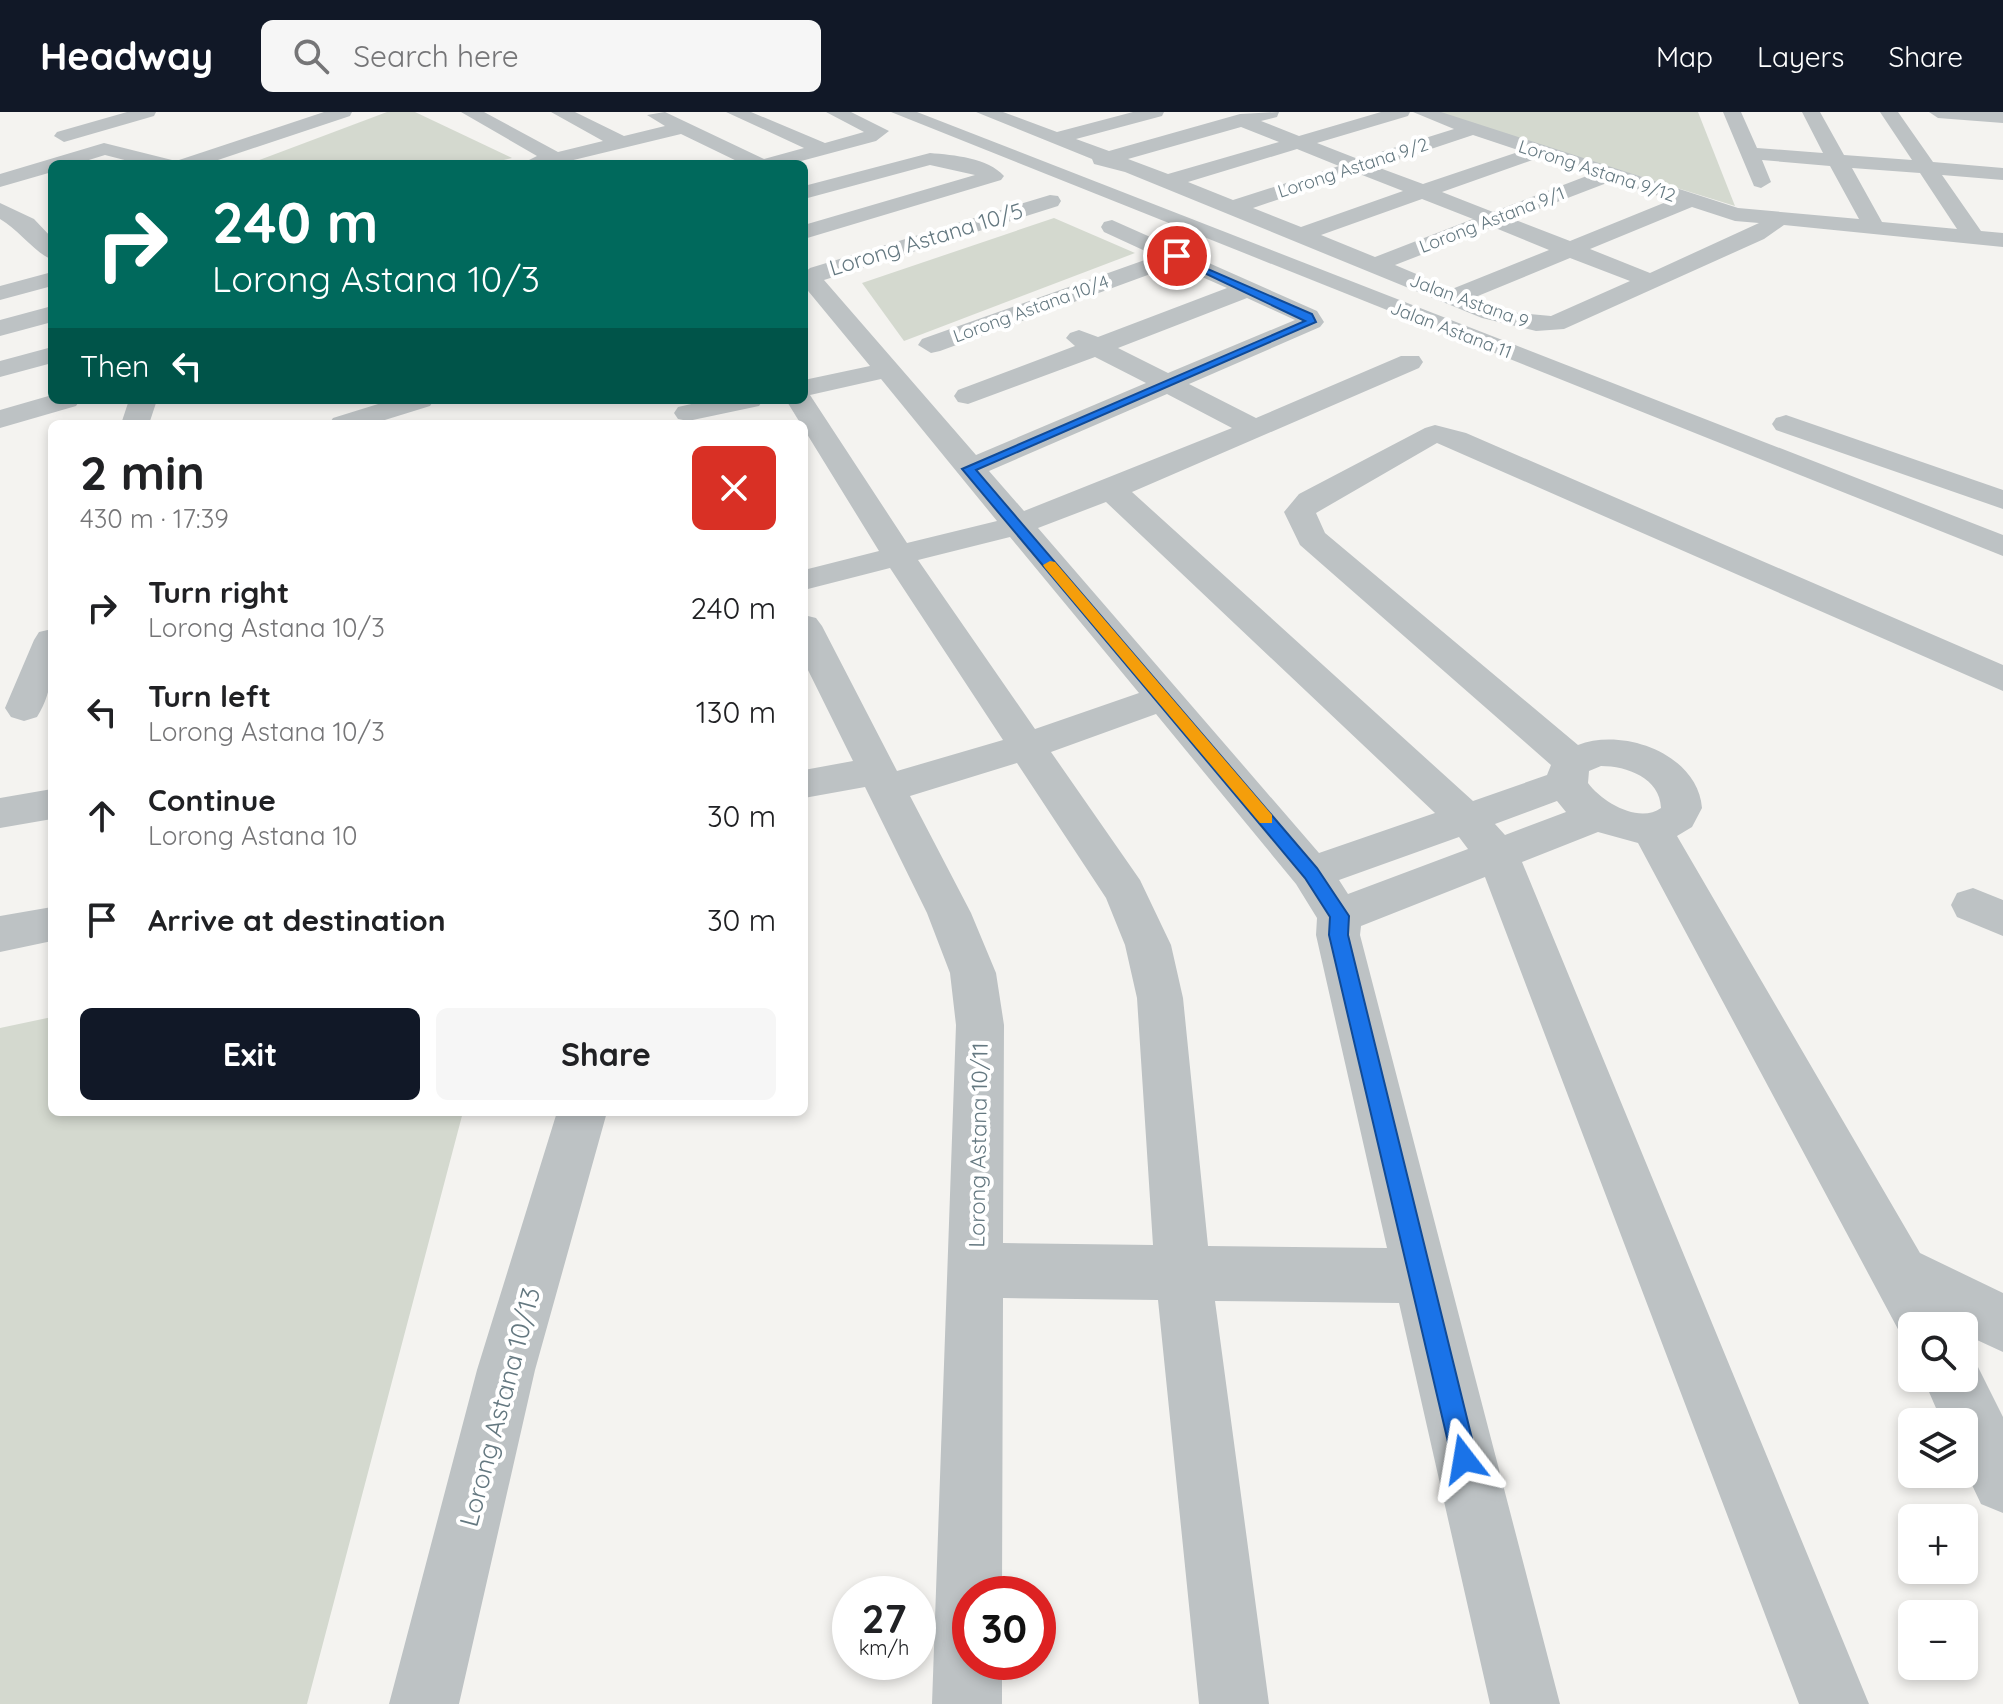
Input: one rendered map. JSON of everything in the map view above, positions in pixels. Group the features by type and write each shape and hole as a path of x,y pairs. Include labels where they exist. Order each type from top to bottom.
{"street":[{"path":"39,144 147,112"},
{"path":"198,160 343,112"},
{"path":"476,115 505,112"},
{"path":"560,112 621,142"},
{"path":"735,112 823,149"},
{"path":"782,160 879,131 835,112"},
{"name":"Jalan Astana 11","path":"900,112 950,132 1032,188 1190,227 2003,546"},
{"name":"Jalan Astana 9","path":"985,112 1110,157 1454,297 1538,326 1555,324 1769,228 1774,218"},
{"path":"1011,121 1046,112"},
{"path":"1057,138 1155,112"},
{"path":"1168,181 1401,112"},
{"name":"Lorong Astana 9/12","path":"1422,112 1688,201 1735,214 1774,218"},
{"path":"1732,112 1774,218 2003,240"},
{"path":"1811,112 1874,227"},
{"path":"1889,112 1974,237"},
{"path":"1938,112 2003,117"},
{"path":"1970,114 1987,135"},
{"path":"476,115 555,158"},
{"path":"808,231 833,223 1032,188 1110,157 1254,115 1297,142 1650,281"},
{"path":"547,160 621,142 666,117 751,160"},
{"name":"Lorong Astana 9/2","path":"1233,207 1472,129"},
{"path":"808,172 950,132"},
{"path":"690,153 720,145"},
{"path":"72,160 91,151 163,154"},
{"path":"1299,235 1539,151"},
{"path":"1750,153 2003,174"},
{"path":"808,192 930,159 958,162 1032,188"},
{"path":"0,181 42,174"},
{"name":"Lorong Astana 9/1","path":"1374,265 1609,175"},
{"name":"Lorong Astana 10/5","path":"1032,188 882,253 818,273 811,279 1311,873 1339,916 1338,935 1525,1704"},
{"path":"1454,297 1688,201"},
{"path":"808,208 882,253"},
{"path":"7,213 40,209"},
{"path":"7,213 48,249"},
{"path":"968,469 1168,386 1311,322 1308,316 1250,288 1092,218"},
{"path":"1059,275 1190,227"},
{"name":"Lorong Astana 10/4","path":"931,345 1177,256"},
{"path":"0,293 48,280"},
{"path":"968,396 1250,288"},
{"path":"1031,311 1168,386 1254,428"},
{"path":"0,328 48,315"},
{"path":"0,369 48,356"},
{"path":"808,579 1017,525 1111,490 1410,362"},
{"path":"808,387 887,370"},
{"path":"0,392 48,378"},
{"path":"0,419 52,404"},
{"path":"356,420 406,404"},
{"path":"687,412 728,404"},
{"path":"803,404 899,556 1125,892 1148,945 1160,998 1183,1272 1234,1704"},
{"path":"1786,424 2003,500"},
{"path":"1311,873 1466,818 1570,772 1597,752 1614,752 1649,762 1675,784 1682,807 1677,817 1667,825 1651,828 1615,824 1583,806 1570,772 1311,538 1300,512 1310,501 1435,434 1456,439 2003,679"},
{"path":"1111,490 1466,818 1498,855 1834,1704"},
{"name":"Lorong Astana 10/11","path":"808,643 816,677 881,780 949,913 973,973 980,1025 967,1704"},
{"path":"25,708 48,650"},
{"path":"808,784 881,780 1027,746 1163,698"},
{"path":"0,813 48,805"},
{"path":"1339,916 1597,816"},
{"path":"1651,828 1920,1312"},
{"path":"0,934 48,925"},
{"name":"Lorong Astana 10/13","path":"424,1704 506,1370 581,1116"},
{"path":"976,1270 1419,1276"},
{"path":"1900,1272 2003,1323"},
{"path":"1959,1392 2003,1482"}],"shaded area":[{"path":"387,112 415,112 512,158 504,160 260,160"},
{"path":"1432,112 1698,112 1735,206"},
{"path":"1054,218 1135,253 904,341 862,283"},
{"path":"48,1018 48,1116 462,1116 307,1704 0,1704 0,1028"}],"slow traffic":[{"path":"1050,565 1266,819"}],"route":[{"path":"1177,256 1308,316 1311,322 1168,386 968,469 1311,873 1339,916 1338,935 1464,1459"}]}
